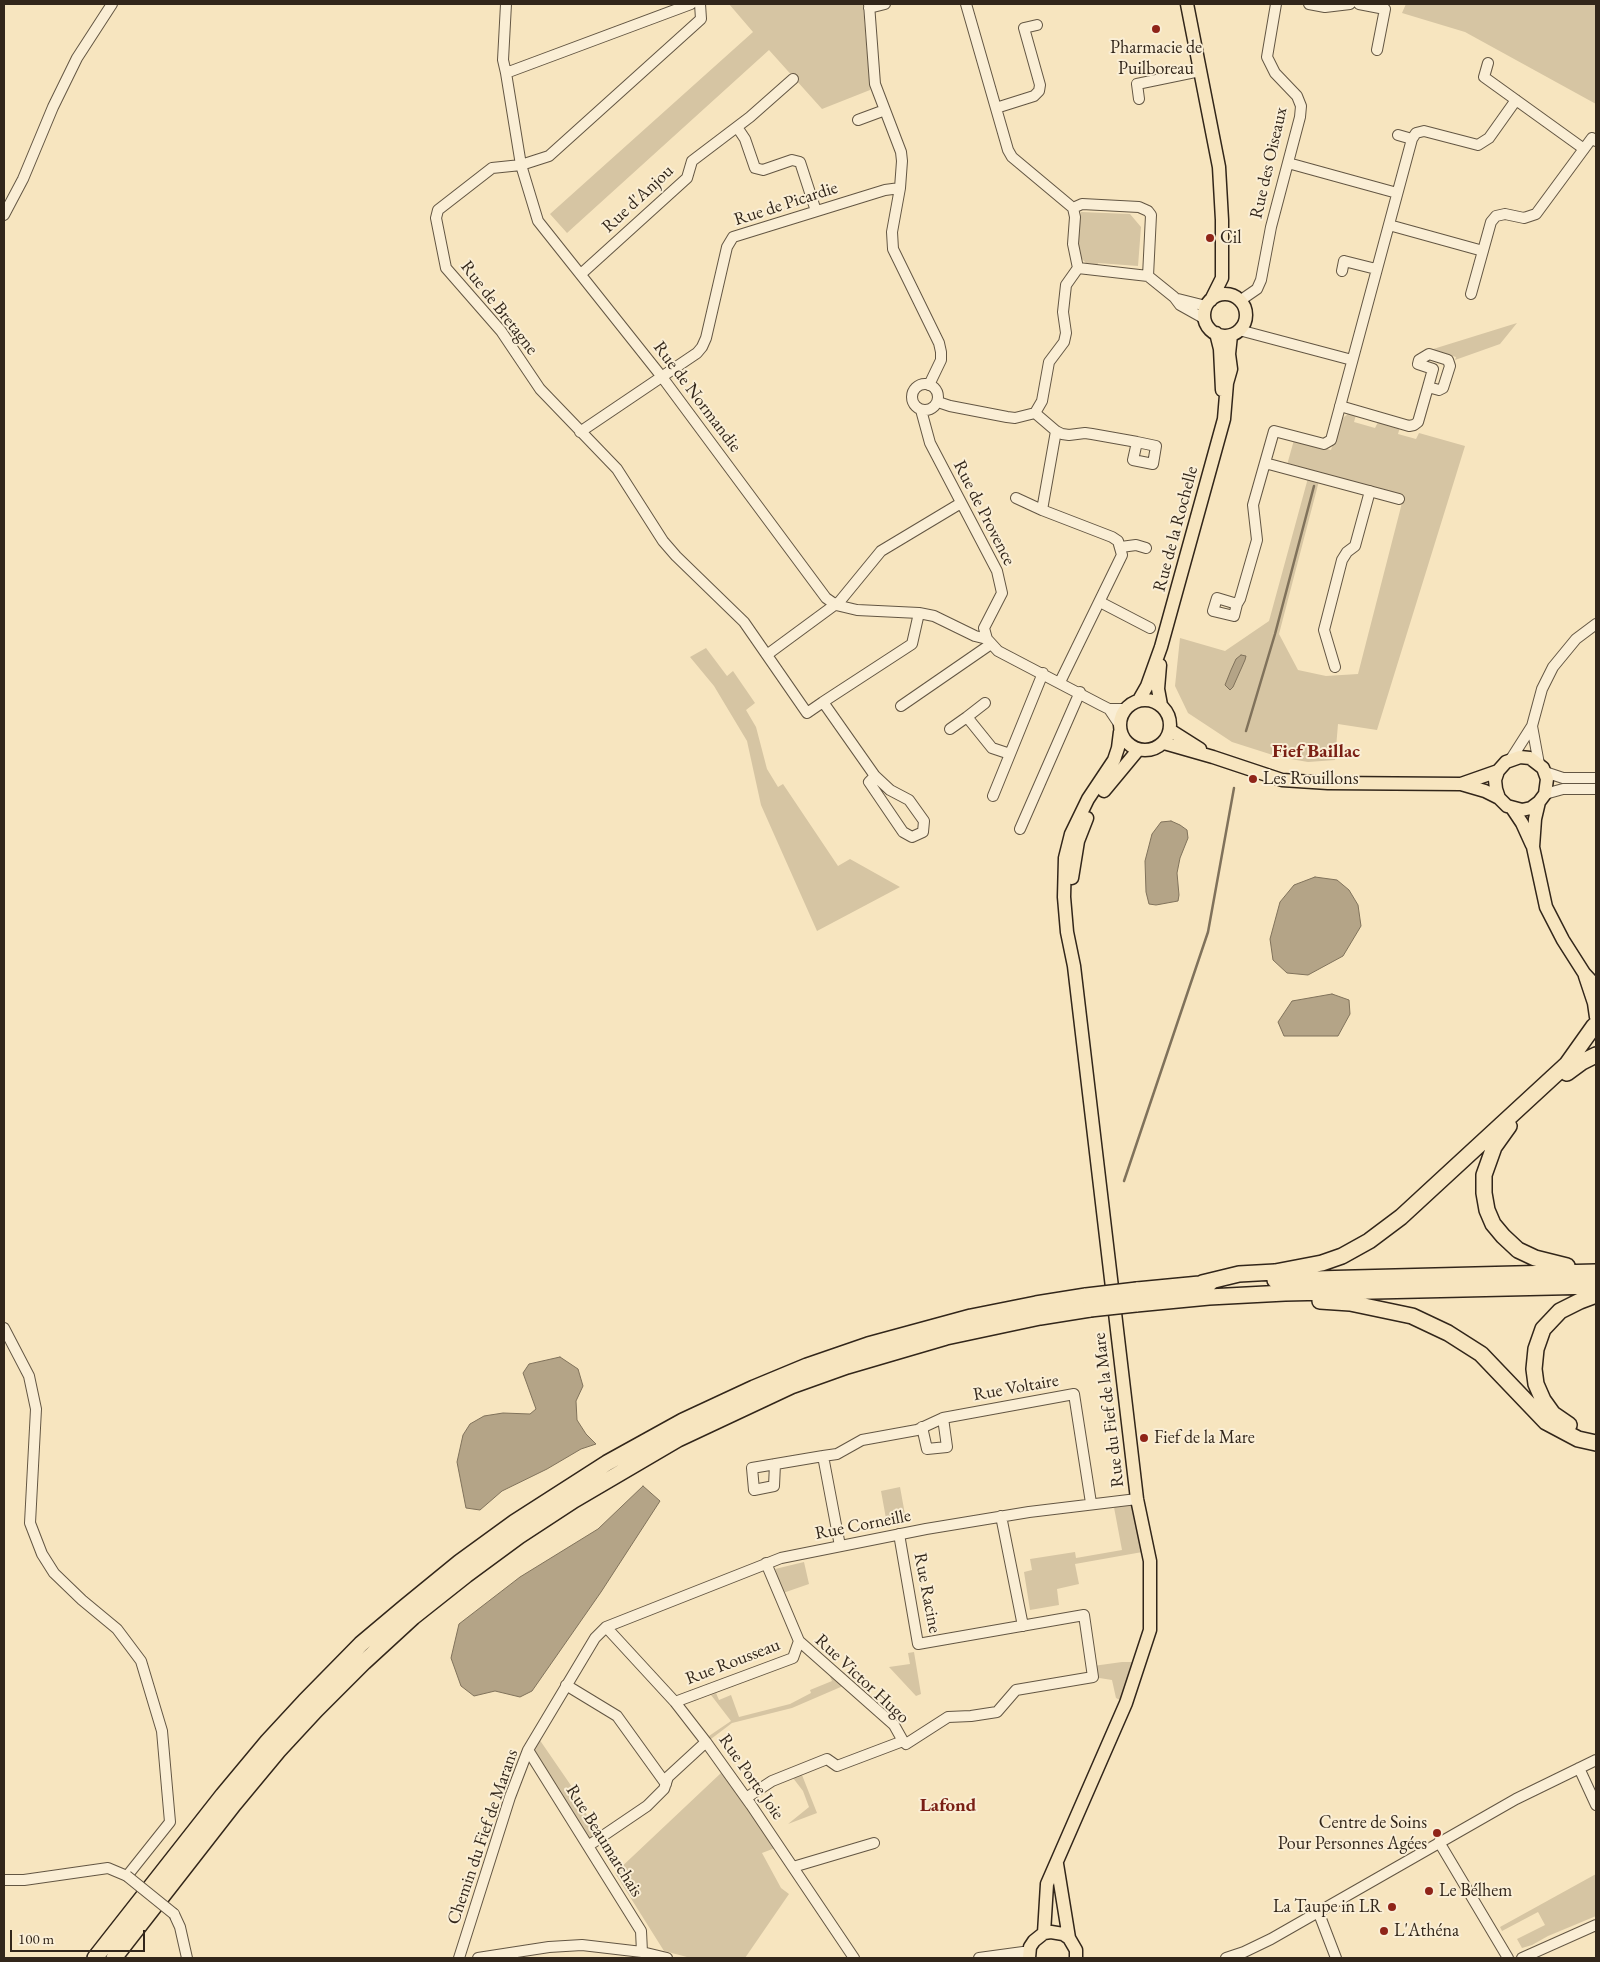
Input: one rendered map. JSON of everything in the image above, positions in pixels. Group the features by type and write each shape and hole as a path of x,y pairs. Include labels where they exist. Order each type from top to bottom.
{"highway":[{"path":"95,1958 223,1795 305,1701 362,1644 405,1606 460,1562 515,1522 607,1463 683,1421 754,1388 807,1366 914,1331 1018,1307 1088,1303 1137,1297 1239,1274 1275,1272 1322,1263 1342,1256 1370,1241 1401,1217 1567,1064 1596,1025"},
{"path":"1596,1055 1569,1071 1504,1133 1487,1161 1484,1175 1484,1193 1487,1210 1493,1224 1518,1250 1550,1263 1596,1271"},
{"path":"1202,1283 1596,1271"},
{"path":"1137,1297 1209,1297 1285,1293 1596,1286"},
{"path":"1285,1293 1310,1301 1350,1303 1412,1316 1448,1333 1481,1354 1546,1422 1578,1439 1596,1443"},
{"path":"1596,1295 1580,1300 1560,1311 1543,1329 1536,1349 1534,1369 1536,1384 1543,1400 1553,1414 1566,1424 1582,1431 1596,1434"},
{"path":"114,1958 234,1804 278,1751 316,1710 413,1617 466,1575 527,1531 574,1500 678,1439 791,1386 847,1366 946,1337 1040,1317 1088,1303"}],"main road":[{"path":"1187,4 1219,167 1222,220 1222,278 1208,303 1205,319 1210,330 1216,334 1235,332 1245,321 1246,315 1244,305 1222,278"},
{"path":"1208,303 1220,294 1236,297"},
{"name":"Rue de la Rochelle","path":"1139,700 1147,686 1162,648 1224,419 1227,383 1231,369 1229,354 1235,332"},
{"name":"Rue de la Rochelle","path":"1216,334 1220,349 1224,419"},
{"name":"Rue de la Rochelle","path":"1161,705 1158,689 1162,648"},
{"path":"1139,700 1147,700 1161,705 1169,716 1170,730 1164,743 1152,750 1138,750 1130,746 1124,740 1120,728 1125,709 1131,703 1139,700"},
{"name":"Rue du Fief de la Mare","path":"1044,1933 1047,1884 1126,1703 1150,1630 1150,1561 1137,1499 1074,966 1067,932 1064,896 1065,858 1071,834 1079,816 1114,760 1118,748 1120,728"},
{"path":"1170,730 1213,757"},
{"path":"1164,743 1282,780 1328,783 1461,784 1498,771"},
{"name":"Rue du Fief de la Mare","path":"1074,966 1075,930 1072,881 1078,841 1096,802 1118,772 1138,750"},
{"path":"1499,798 1495,780 1501,766 1510,759 1530,758 1542,768 1548,787 1535,819 1534,847 1546,907 1562,940 1584,974 1596,986"},
{"path":"1461,784 1499,798 1512,808 1534,847"},
{"path":"1512,808 1522,810 1531,808 1542,798"},
{"path":"1584,974 1594,1004 1596,1025"},
{"path":"1057,1864 1069,1938 1076,1950 1076,1958"},
{"path":"1029,1956 1034,1941 1044,1933 1057,1932 1069,1938"}],"street":[{"path":"4,215 23,179 53,107 78,58 112,4"},
{"name":"Rue de Normandie","path":"506,4 503,60 521,165 538,221 662,377 826,598 836,605"},
{"path":"506,73 691,4"},
{"name":"Rue de Bretagne","path":"700,4 701,19 549,156 521,165 492,168 438,210 436,218 446,268 501,331 540,388 617,469 663,541 676,556 744,622 768,654 807,713 823,702"},
{"path":"885,4 869,6 873,74 901,152 902,161 900,188 892,232 893,249 940,344 941,352 941,360 929,384 917,387 912,395 914,405 921,410 932,409 938,402 937,390 929,384"},
{"path":"938,402 1006,417 1016,418 1035,413 1042,400 1049,362 1064,342 1066,333 1063,312 1066,285 1078,268 1073,244 1075,217 1073,208 1012,157 1008,150 966,4"},
{"name":"Rue des Oiseaux","path":"1236,297 1257,289 1261,280 1271,227 1300,117 1301,106 1297,96 1275,73 1267,57 1276,4"},
{"path":"1309,4 1325,7 1350,4"},
{"path":"1359,4 1385,9 1377,50"},
{"path":"996,108 1034,96 1038,92 1040,85 1024,28 1037,25"},
{"path":"1488,63 1484,77 1584,149"},
{"path":"1139,99 1137,84 1200,71"},
{"name":"Rue d'Anjou","path":"580,274 687,178 692,161 737,128 793,79"},
{"path":"1237,604 1257,540 1253,505 1274,431 1324,444 1329,442 1412,139 1416,133 1424,131 1478,145 1489,138 1516,100"},
{"path":"858,120 885,110"},
{"path":"737,128 745,139 756,168 763,170 792,160 800,162 816,211"},
{"path":"1398,135 1412,139"},
{"path":"1471,294 1491,222 1496,216 1505,214 1524,218 1536,214 1592,138 1596,141"},
{"path":"1288,163 1397,193"},
{"name":"Rue de Picardie","path":"580,432 697,353 702,347 706,338 728,247 733,237 885,190 900,188"},
{"path":"1073,208 1082,204 1139,207 1148,211 1151,216 1148,276"},
{"path":"1388,225 1483,251"},
{"path":"1342,271 1344,261 1376,269"},
{"path":"1078,268 1148,276 1174,297 1180,305 1205,319"},
{"path":"1174,297 1185,302 1208,303"},
{"path":"1235,332 1352,360"},
{"path":"1340,406 1409,426 1418,422 1428,388"},
{"name":"Rue de Provence","path":"921,410 930,443 997,571 1002,593 984,628"},
{"path":"1035,413 1056,431 1069,435 1085,433 1137,442"},
{"path":"1042,510 1056,431"},
{"path":"1265,463 1400,499"},
{"path":"1335,667 1324,630 1342,560 1347,552 1355,546 1370,491"},
{"path":"1016,498 1112,538 1118,541 1121,547 1122,554 1060,682"},
{"path":"768,654 836,605 881,551 961,503"},
{"path":"1121,547 1136,545 1146,548"},
{"path":"1100,602 1150,628"},
{"path":"836,605 857,610 919,613 941,619 989,642 998,651 1080,692 1109,709 1120,728"},
{"path":"875,776 869,782 903,832 912,837 923,832 924,821 909,800 890,790 875,776 823,702 912,644 919,613"},
{"path":"1510,759 1532,726 1542,689 1553,667 1576,639 1596,624"},
{"path":"969,633 977,632 984,628 989,642"},
{"path":"901,706 989,642"},
{"path":"993,796 1043,673"},
{"path":"1020,828 1080,692"},
{"path":"950,729 985,703"},
{"path":"1109,709 1125,709"},
{"path":"967,716 992,748 1010,754"},
{"path":"1532,726 1542,768 1563,778 1596,778"},
{"path":"1542,798 1563,789 1596,789"},
{"path":"4,1328 29,1376 36,1409 30,1523 39,1546 54,1573 82,1600 118,1629 141,1661 162,1731 170,1822 127,1876"},
{"name":"Rue Voltaire","path":"775,1464 837,1454 862,1440 922,1427 943,1418 1074,1394 1091,1504"},
{"path":"922,1427 926,1449 947,1447 943,1418"},
{"path":"823,1456 840,1546"},
{"name":"Rue Corneille","path":"606,1627 781,1558 1001,1516 1137,1499"},
{"path":"1001,1516 1023,1626"},
{"name":"Rue Racine","path":"899,1534 918,1644 1084,1615 1093,1666 1093,1677 1016,1690 998,1712 948,1717 906,1744 903,1741"},
{"name":"Rue Rousseau","path":"675,1702 793,1658 799,1641 766,1563"},
{"name":"Chemin du Fief de Marans","path":"459,1958 510,1797 528,1750 595,1638 606,1627"},
{"name":"Rue Porte Joie","path":"606,1627 675,1702 706,1742 854,1958"},
{"name":"Rue Victor Hugo","path":"799,1641 894,1726 903,1741"},
{"path":"793,1658 810,1652"},
{"path":"566,1685 617,1716 666,1784"},
{"path":"746,1798 772,1781 827,1760 837,1766 903,1741"},
{"path":"588,1846 647,1806 664,1789 668,1777 706,1742"},
{"name":"Rue Beaumarchais","path":"528,1750 641,1931 642,1952"},
{"path":"1226,1958 1271,1939 1522,1795 1596,1760"},
{"path":"1579,1768 1596,1805"},
{"path":"1439,1842 1508,1958"},
{"path":"793,1867 874,1843"},
{"path":"4,1880 24,1880 108,1868 127,1876 174,1914 180,1927 187,1958"},
{"path":"1318,1911 1336,1958"},
{"path":"1522,1958 1596,1925"},
{"path":"478,1958 549,1946 582,1945 642,1952 667,1958"},
{"path":"979,1958 1023,1952 1029,1956"}],"shaded area":[{"path":"729,4 863,4 870,90 822,109 769,50 567,233 550,214 753,32"},
{"path":"1406,4 1596,4 1596,104 1465,32 1402,13"},
{"path":"1081,212 1130,214 1141,227 1138,266 1098,263 1097,267 1086,263 1081,258 1078,247"},
{"path":"1517,323 1500,344 1455,360 1456,357 1430,350"},
{"path":"1348,414 1356,415 1354,422 1375,428 1378,422 1400,427 1398,434 1416,439 1419,433 1465,446 1377,730 1338,724 1335,760 1308,762 1279,757 1232,742 1188,713 1175,686 1180,638 1225,651 1269,621 1308,478 1319,481 1279,634 1298,670 1326,676 1358,674 1404,495 1287,465 1294,440 1331,450 1340,420"},
{"path":"706,648 727,676 733,671 755,703 746,710 756,727 767,769 778,787 783,784 838,866 850,859 900,887 817,931 761,805 747,741 714,686 690,657"},
{"path":"1241,655 1246,656 1245,660 1230,690 1225,685 1236,659"},
{"path":"1171,821 1187,830 1188,838 1180,858 1177,873 1178,901 1156,905 1149,904 1146,892 1145,861 1152,834 1161,822"},
{"path":"1315,877 1337,880 1349,890 1358,905 1361,926 1343,956 1308,975 1287,973 1273,960 1270,939 1280,902 1294,885"},
{"path":"1332,994 1349,1000 1350,1014 1338,1036 1284,1036 1278,1022 1292,1001"},
{"path":"560,1357 578,1369 583,1386 576,1401 577,1420 586,1434 596,1444 581,1449 547,1469 502,1491 480,1510 466,1508 457,1462 463,1435 470,1424 484,1416 503,1413 530,1414 536,1409 523,1373 529,1364"},
{"path":"643,1486 660,1501 601,1592 532,1691 520,1697 495,1691 474,1696 461,1686 451,1658 459,1624 520,1577 598,1529"},
{"path":"900,1487 906,1520 887,1524 881,1491"},
{"path":"1137,1499 1148,1551 1075,1564 1079,1584 1057,1589 1059,1605 1030,1610 1024,1572 1032,1570 1030,1559 1075,1552 1076,1558 1122,1550 1113,1502"},
{"path":"804,1562 809,1584 783,1593 775,1569"},
{"path":"914,1652 921,1694 916,1696 889,1667 910,1664 908,1653"},
{"path":"1122,1662 1140,1662 1126,1703 1116,1698 1112,1680 1093,1677 1093,1666"},
{"path":"829,1674 843,1686 792,1708 732,1723 711,1739 709,1736 731,1721 711,1695 716,1693 719,1700 731,1695 739,1717 790,1704 811,1693 810,1690 832,1681"},
{"path":"537,1736 572,1787 590,1821 591,1828 598,1833 588,1846 528,1750"},
{"path":"721,1773 775,1848 762,1853 781,1888 789,1894 745,1958 687,1957 664,1951 615,1873"},
{"path":"802,1775 817,1813 788,1824 809,1807 803,1791 793,1778"},
{"path":"1596,1874 1596,1916 1522,1948 1517,1939 1545,1925 1538,1912 1502,1931 1500,1927"}],"waterway":[{"path":"1246,731 1275,634 1314,486"},
{"path":"1124,1181 1208,932 1234,788"}],"place":[{"name":"Pharmacie de Puilboreau","path":"1156,29"},
{"name":"Cil","path":"1210,238"},
{"name":"Les Rouillons","path":"1253,779"},
{"name":"Fief de la Mare","path":"1144,1438"},
{"name":"Centre de Soins Pour Personnes Agées","path":"1437,1833"},
{"name":"Le Bélhem","path":"1429,1891"},
{"name":"La Taupe in LR","path":"1392,1907"},
{"name":"L'Athéna","path":"1384,1931"}],"district":[{"name":"Fief Baillac","path":"1316,752"},
{"name":"Lafond","path":"948,1806"}]}
